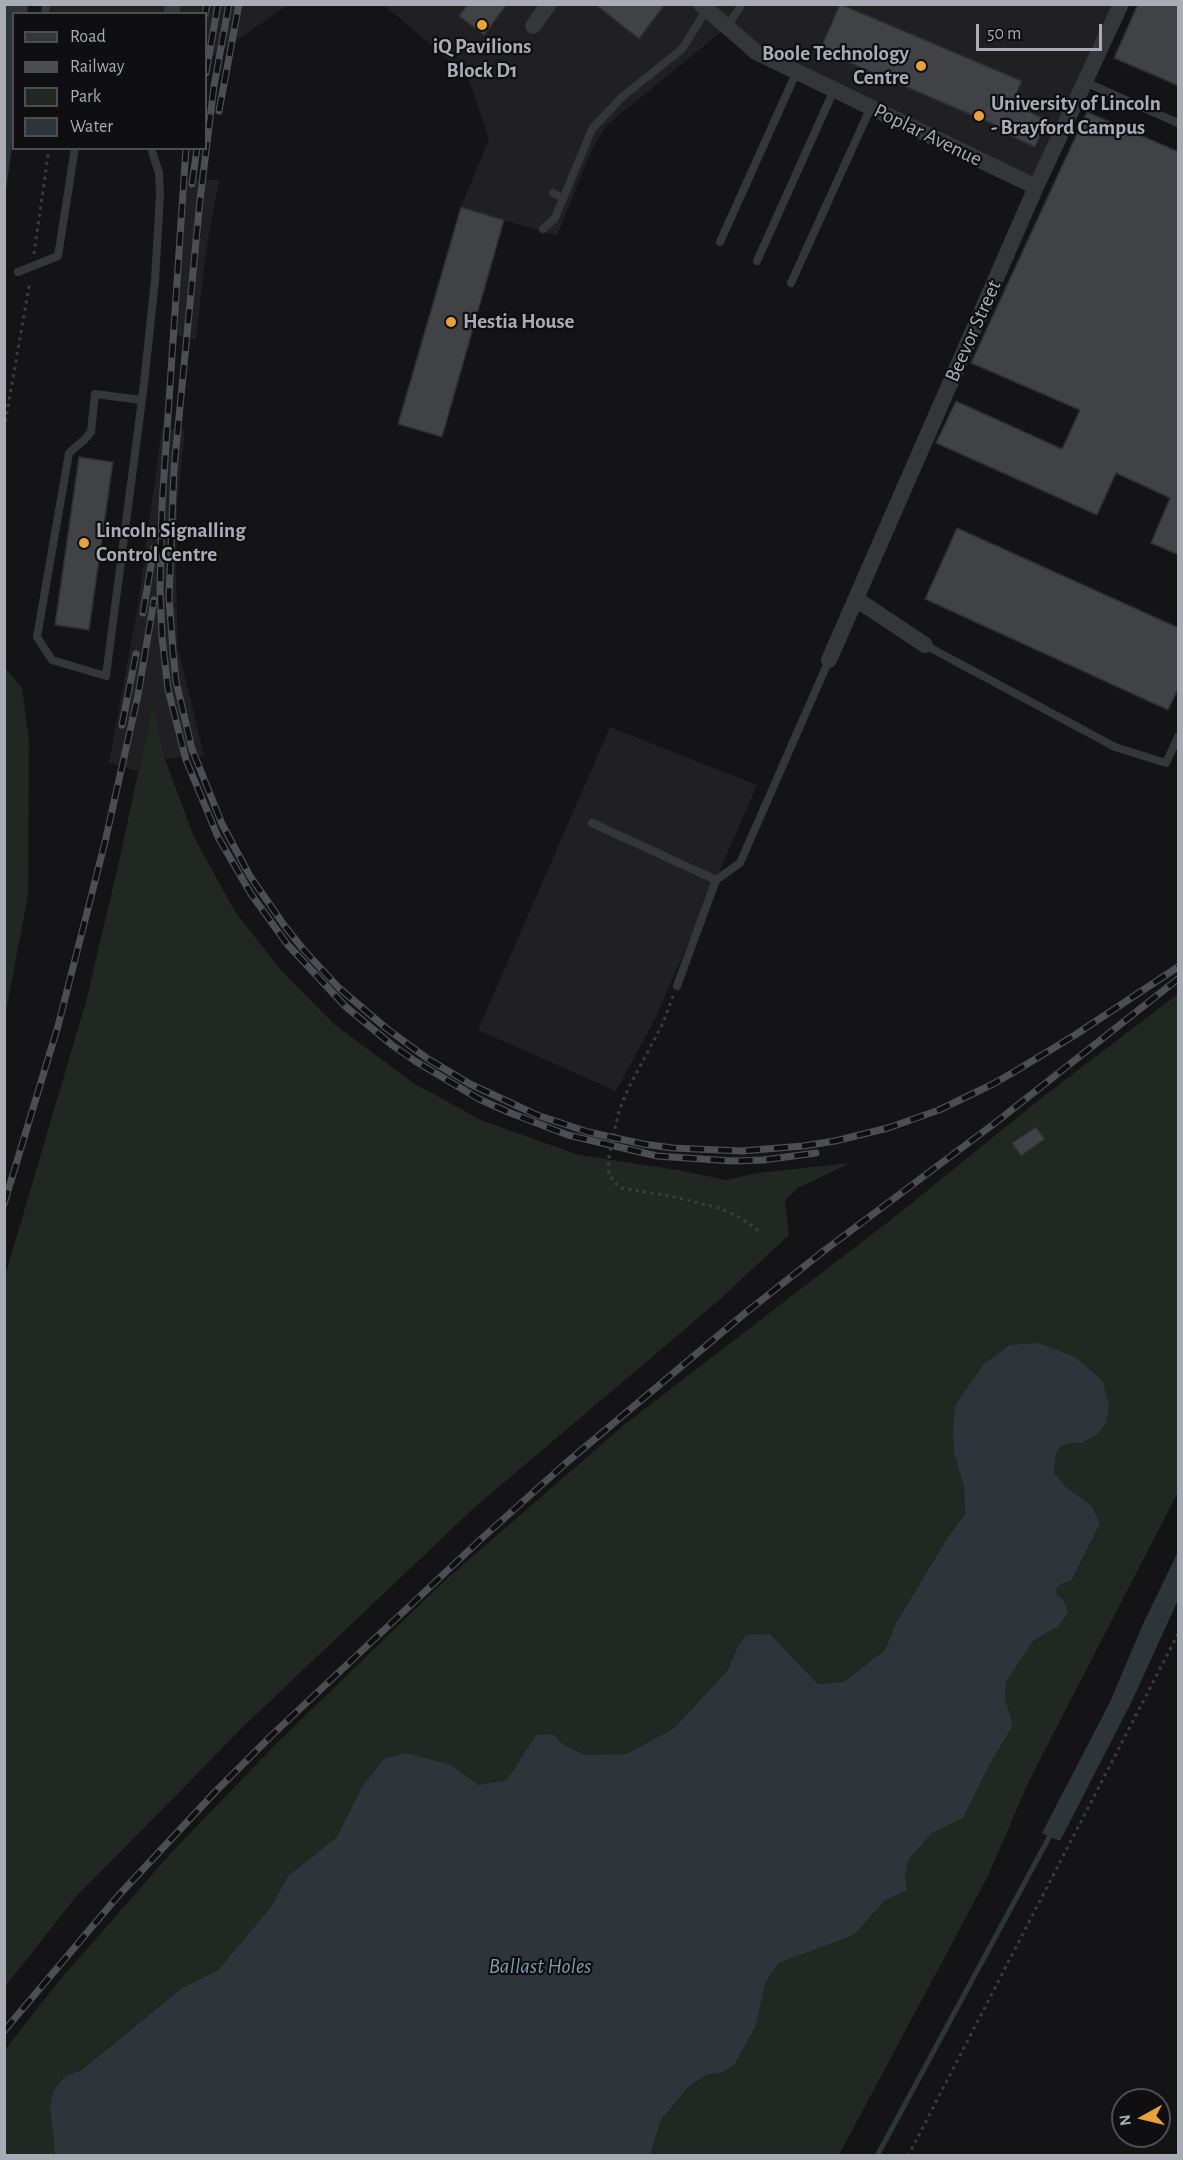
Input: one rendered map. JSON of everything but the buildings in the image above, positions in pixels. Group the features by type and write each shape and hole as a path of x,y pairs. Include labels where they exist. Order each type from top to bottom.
{"street":[{"path":"533,26 549,4"},
{"name":"Beevor Street","path":"829,660 1036,187 1122,4"},
{"name":"Poplar Avenue","path":"704,7 756,52 1036,187"},
{"path":"856,599 925,645"}],"lane":[{"path":"726,28 742,4"},
{"path":"543,229 559,220 563,198 592,129 621,97 682,49 704,7"},
{"path":"720,242 797,71"},
{"path":"1085,82 1179,123"},
{"path":"757,261 834,90"},
{"path":"790,283 871,107"},
{"path":"18,272 58,256 75,150"},
{"path":"141,400 95,394 91,432 69,453 38,637 52,660 106,676 141,400 155,280 160,195 159,173 152,150"},
{"path":"553,193 563,198"},
{"path":"925,645 1115,747 1166,763 1179,737"},
{"path":"677,986 716,879 740,863 829,660"},
{"path":"592,823 716,879"}],"path":[{"path":"4,429 32,267 49,150"},
{"path":"677,986 663,1023 619,1111 608,1170 615,1183 621,1188 671,1196 719,1208 737,1216 759,1231"},
{"path":"908,2156 1179,1634"}],"shaded area":[{"path":"46,4 288,5 207,60 207,12 45,12"},
{"name":"University of Lincoln - Brayford Campus","path":"384,5 1122,5 1036,187 726,28 607,125 592,149 557,236 461,207 489,139 468,77"},
{"path":"182,178 219,180 206,251 196,339 171,334"},
{"path":"162,428 185,430 177,505 178,648 204,755 165,759 153,704 138,771 109,763 138,605"},
{"path":"610,727 757,785 654,1021 616,1091 478,1030"}],"green space":[{"path":"6,669 22,688 29,741 28,896 5,1016 4,673"},
{"path":"153,703 165,759 194,837 234,910 279,968 335,1025 415,1084 483,1121 579,1155 678,1170 726,1180 758,1173 850,1163 798,1188 785,1200 789,1235 717,1302 475,1507 246,1724 75,1898 5,1987 5,1276 87,998"},
{"path":"1178,994 1178,1492 1029,1781 988,1876 839,2155 650,2155 661,2120 689,2088 706,2075 723,2072 756,2025 766,1982 779,1963 854,1935 884,1901 907,1890 905,1877 909,1859 932,1833 963,1818 986,1771 1013,1725 1005,1698 1006,1682 1033,1641 1057,1627 1056,1589 1061,1584 1071,1581 1100,1524 1092,1506 1065,1486 1054,1473 1059,1448 1069,1443 1081,1443 953,1432 954,1452 964,1488 965,1514 948,1537 896,1623 885,1650 844,1682 818,1684 770,1634 737,1648 728,1670 674,1728 626,1754 586,1755 564,1745 553,1734 537,1735 507,1780 477,1785 451,1765 362,1787 336,1838 288,1876 271,1907 218,1970 182,1988 80,2070 65,2076 53,2091 50,2108 55,2155 5,2155 4,2051 58,1982 170,1854 276,1744 442,1583 625,1424 897,1215 1045,1095"}],"water":[{"path":"5,4 28,5 27,12 12,12 12,145 5,199"},
{"name":"Ballast Holes","path":"1038,1343 1075,1357 1103,1381 1109,1406 1106,1423 1096,1435 1081,1443 1069,1443 1059,1448 1056,1455 1054,1473 1065,1486 1092,1506 1100,1524 1071,1581 1061,1584 1056,1589 1057,1596 1063,1599 1068,1613 1057,1627 1033,1641 1006,1682 1005,1698 1013,1725 986,1771 963,1818 932,1833 909,1859 905,1877 907,1890 884,1901 854,1935 779,1963 766,1982 756,2025 734,2065 723,2072 706,2075 688,2088 661,2120 650,2155 55,2155 50,2108 53,2091 65,2076 81,2070 182,1988 218,1970 271,1907 288,1876 336,1838 362,1787 384,1759 406,1753 451,1765 478,1785 507,1780 536,1735 553,1734 564,1745 586,1755 626,1754 674,1728 728,1670 737,1648 746,1635 770,1634 818,1684 844,1682 885,1650 896,1623 948,1537 965,1514 964,1488 954,1452 953,1432 956,1404 984,1364 1010,1345"},
{"path":"1178,1552 1178,1600 1132,1701 1060,1841 1042,1833 1110,1702 1143,1624"}],"waterway":[{"path":"877,2156 1052,1832"}],"railway":[{"path":"205,12 207,4"},
{"path":"207,67 218,4"},
{"path":"207,143 214,86 229,4"},
{"path":"219,111 239,4"},
{"path":"186,150 162,505 160,589 162,637 168,689 186,760 218,837 251,894 287,944 345,1006 415,1061 479,1099 568,1135 657,1156 732,1161 763,1160 816,1153"},
{"path":"192,184 197,150"},
{"path":"206,150 174,469 169,598 176,681 192,749 222,824 250,876 303,949 339,988 386,1028 428,1059 470,1084 537,1115 588,1132 643,1144 673,1148 742,1151 835,1141 888,1128 939,1110 1019,1069 1178,967"},
{"path":"143,613 154,548"},
{"path":"4,1204 58,1026 105,842 138,695 154,600"},
{"path":"122,725 136,654"},
{"path":"4,2031 118,1896 216,1791 272,1735 480,1540 566,1463 744,1314 825,1250 995,1123 1178,979"}],"place":[{"name":"iQ Pavilions Block D1","path":"482,25"},
{"name":"Boole Technology Centre","path":"921,66"},
{"name":"University of Lincoln - Brayford Campus","path":"979,116"},
{"name":"Hestia House","path":"451,322"},
{"name":"Lincoln Signalling Control Centre","path":"84,543"}]}
